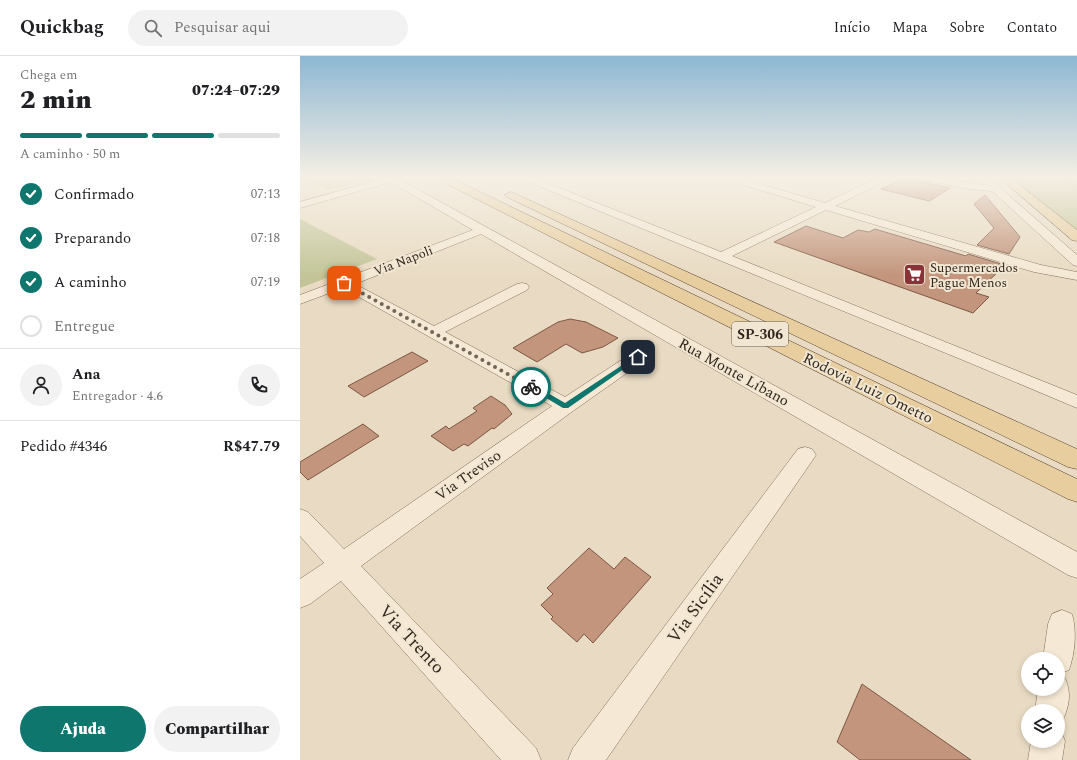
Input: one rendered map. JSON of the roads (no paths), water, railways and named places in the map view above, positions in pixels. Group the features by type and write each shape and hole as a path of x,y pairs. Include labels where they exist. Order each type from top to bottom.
{"main road":[{"name":"Rodovia Luiz Ometto","path":"510,211 1077,491"},
{"name":"Rodovia Luiz Ometto","path":"545,211 1077,460"},
{"path":"1032,211 1055,219"},
{"path":"1045,211 1077,237"}],"street":[{"name":"Rua Monte Líbano","path":"449,211 1077,566"},
{"path":"609,211 976,359 1077,402"},
{"path":"722,256 815,211"},
{"path":"841,211 1039,269 1077,276"},
{"path":"1020,211 1077,262"},
{"name":"Via Napoli","path":"300,300 482,230"},
{"path":"344,283 566,406"},
{"path":"434,332 522,287"},
{"name":"Via Treviso","path":"300,595 566,406 638,357"},
{"name":"Via Sicília","path":"585,760 805,455"},
{"name":"Via Trento","path":"300,519 524,760"},
{"path":"1059,652 1062,624"},
{"path":"1045,760 1047,748"}],"place":[{"name":"Supermercados Pague Menos","path":"914,274"}]}
